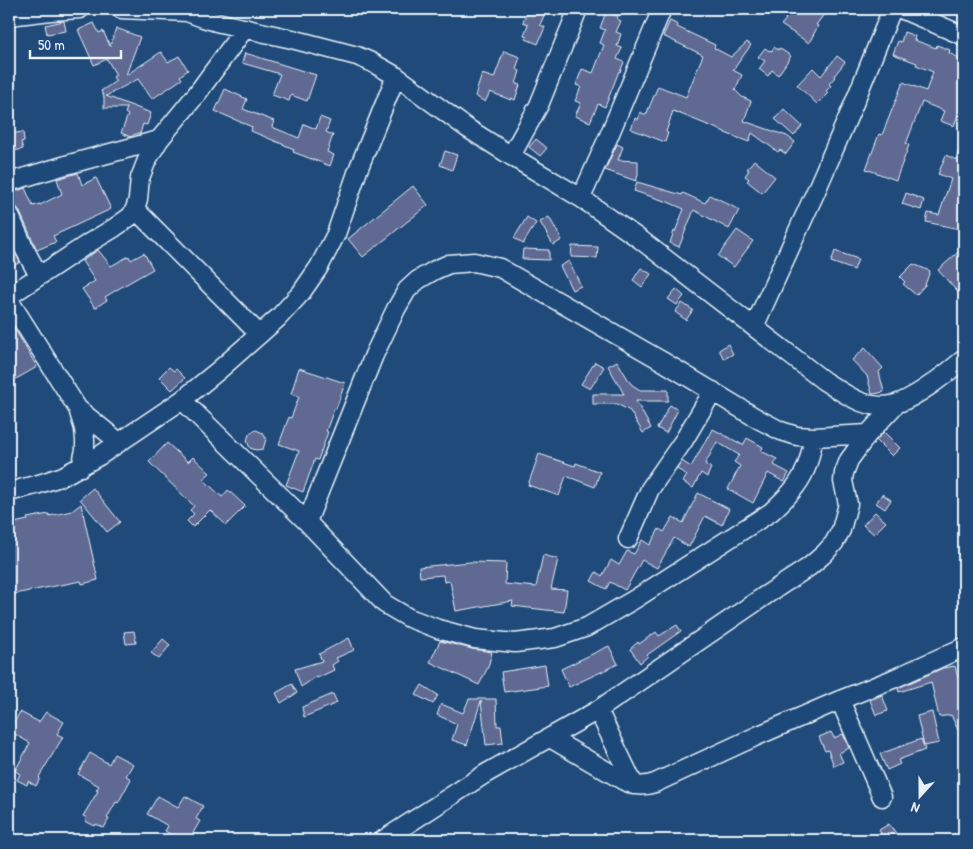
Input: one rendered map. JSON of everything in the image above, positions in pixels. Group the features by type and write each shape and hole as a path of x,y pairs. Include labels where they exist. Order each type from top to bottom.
{"street":[{"path":"9,16 80,9"},
{"path":"121,9 186,10 203,18 357,56 371,62 396,76 460,123 581,198 640,240 824,381 860,402 884,406 896,404 938,380 964,359"},
{"path":"511,156 539,104 578,9"},
{"path":"581,198 662,9"},
{"path":"754,327 856,100 892,9"},
{"path":"901,9 964,36"},
{"path":"81,467 85,440 78,409 9,298 39,276 131,216 138,199 140,178 147,160 159,140 196,95 245,28"},
{"path":"9,492 63,476 99,456 182,400 278,318 301,293 319,267 336,234 358,170 396,76"},
{"path":"9,182 159,140"},
{"path":"135,210 259,334"},
{"path":"9,214 39,276"},
{"path":"307,522 374,355 406,290 418,280 449,264 474,262 500,268 781,431 797,436 814,437 868,434"},
{"path":"628,539 650,489 684,440 713,391"},
{"path":"182,400 307,522 385,604 409,618 438,629 475,639 514,643 555,638 587,627 771,512 797,484 806,468 814,437"},
{"path":"383,840 484,774 598,710 809,567 834,543 841,530 848,504 843,481 844,473 850,460 868,434 896,404"},
{"path":"78,409 120,442"},
{"path":"550,738 634,785 646,786 751,738 893,679 964,647"},
{"path":"840,700 882,797"},
{"path":"598,710 634,785"}],"building":[{"path":"528,9 541,9 540,11 545,13 540,25 545,27 538,44 526,39 527,37 524,36 528,24 523,22"},
{"path":"777,9 828,9 816,25 818,26 809,43 781,25 786,19"},
{"path":"606,12 618,16 617,19 621,21 616,32 621,34 617,46 622,48 617,59 624,62 605,107 598,104 590,122 575,116 581,103 575,101 581,87 576,85 582,69 593,73 604,45 600,43 605,30 600,28"},
{"path":"64,21 66,31 47,34 45,25"},
{"path":"670,21 678,25 677,27 715,45 714,48 731,57 747,42 751,45 733,70 742,75 735,90 742,97 751,101 744,121 787,136 795,142 786,154 780,150 778,152 752,133 749,142 673,111 666,132 668,133 665,142 631,129 635,118 638,120 640,112 646,115 658,86 686,97 703,55 663,36"},
{"path":"94,23 99,33 103,31 110,46 116,28 140,37 126,75 161,52 168,62 179,56 188,70 180,76 182,79 152,99 138,79 106,96 151,113 147,125 143,124 140,134 135,134 131,137 121,133 128,115 125,113 127,108 104,108 104,97 101,91 116,81 113,77 116,75 107,59 94,65 78,30"},
{"path":"904,32 915,36 914,40 936,48 937,45 950,50 949,53 959,58 958,61 964,64 964,98 954,126 940,121 944,111 922,102 906,144 909,145 896,180 866,169 879,134 882,135 903,82 926,91 933,72 916,65 917,63 893,54 898,41 901,42"},
{"path":"774,47 791,56 778,75 772,70 768,76 759,69 765,61 758,57 765,48 772,51"},
{"path":"504,51 520,57 516,69 520,71 516,84 520,85 515,100 490,92 485,102 475,96 482,74 494,78"},
{"path":"245,53 316,75 307,101 291,95 289,101 272,95 280,74 242,63"},
{"path":"837,56 845,62 829,84 831,86 826,91 828,93 817,104 797,85 813,68 821,76"},
{"path":"225,89 247,99 243,109 274,121 272,127 299,138 304,124 316,129 320,117 330,121 326,132 333,135 327,152 334,155 330,166 293,152 294,149 251,131 252,127 215,111"},
{"path":"784,109 802,126 794,136 775,119"},
{"path":"23,132 24,141 21,142 23,149 9,152 9,134"},
{"path":"536,139 547,148 540,156 529,147"},
{"path":"961,141 964,141 964,230 926,222 928,213 939,215 951,179 938,174 946,155 956,160"},
{"path":"617,144 623,147 618,160 638,161 636,181 605,170"},
{"path":"445,151 457,155 452,170 440,165"},
{"path":"754,160 775,177 762,193 747,181 749,179 745,176 749,170 747,169"},
{"path":"78,173 82,185 96,178 111,209 53,236 56,242 37,250 19,210 15,205 9,204 9,194 25,188 33,206 40,205 62,194 57,179"},
{"path":"637,182 682,195 683,193 705,203 710,195 739,210 729,229 694,210 679,247 670,243 684,209 634,191"},
{"path":"413,186 428,205 363,257 348,239"},
{"path":"906,193 924,200 921,210 902,204"},
{"path":"527,217 536,223 523,244 514,238"},
{"path":"549,217 562,240 553,245 540,222"},
{"path":"737,230 753,241 734,267 718,256"},
{"path":"9,240 20,262 9,269"},
{"path":"572,246 598,247 597,258 571,257"},
{"path":"964,247 964,299 938,270"},
{"path":"523,249 549,250 549,260 522,259"},
{"path":"98,250 111,266 129,256 131,260 144,253 153,269 105,297 107,300 95,308 82,289 95,281 82,261"},
{"path":"835,251 858,259 854,270 831,262"},
{"path":"569,261 581,286 572,290 560,266"},
{"path":"913,264 930,271 925,285 916,295 903,284 905,282 900,277"},
{"path":"641,268 651,274 642,287 633,280"},
{"path":"676,289 684,296 677,305 668,299"},
{"path":"682,303 693,310 686,320 675,312"},
{"path":"9,319 37,367 9,383"},
{"path":"728,344 733,354 724,359 719,350"},
{"path":"865,348 883,368 879,372 884,392 872,394 867,376 852,360"},
{"path":"617,361 631,384 640,390 668,390 668,401 636,401 651,428 643,433 630,411 617,404 593,404 593,394 624,394 608,366"},
{"path":"595,362 604,367 590,389 581,384"},
{"path":"169,367 174,371 176,369 185,378 172,390 159,377"},
{"path":"299,368 345,383 326,431 328,432 318,460 315,459 303,492 286,485 299,451 279,444 299,397 291,394"},
{"path":"670,405 678,410 666,433 657,428"},
{"path":"713,429 743,445 747,438 763,447 761,451 777,459 774,465 789,473 784,482 768,473 753,503 728,489 740,466 734,462 739,455 717,442 705,464 711,468 707,477 701,473 693,488 683,482 687,475 677,469 682,461 691,467"},
{"path":"256,430 263,433 266,439 263,449 256,450 250,448 247,441 249,434"},
{"path":"884,432 900,448 892,456 876,440"},
{"path":"167,443 188,462 193,457 210,473 203,479 222,497 228,490 245,506 226,525 210,510 193,527 187,521 194,514 190,510 194,506 149,462"},
{"path":"539,454 575,466 576,463 600,472 595,487 566,476 559,496 528,485"},
{"path":"93,488 120,522 107,532 80,499"},
{"path":"698,493 729,509 722,525 705,516 689,547 674,538 657,568 642,560 625,590 610,582 606,589 591,581 596,572 602,576 611,560 619,565 627,551 634,554 642,540 650,545 659,529 664,532 673,517 683,523"},
{"path":"882,494 891,500 885,509 876,503"},
{"path":"81,504 98,580 82,584 81,581 9,595 9,524 28,520 27,518 72,511"},
{"path":"875,512 886,522 874,534 863,525"},
{"path":"543,555 558,559 551,589 567,590 564,612 512,606 513,601 456,611 450,581 444,582 443,575 420,577 419,567 470,562 506,563 505,584 536,587"},
{"path":"677,625 681,631 647,655 640,663 630,649 656,632 659,636"},
{"path":"134,631 136,643 126,644 124,632"},
{"path":"349,638 354,650 336,658 338,661 332,665 334,670 316,677 301,687 295,669 322,661 319,654"},
{"path":"163,639 170,645 159,659 151,653"},
{"path":"440,641 492,652 488,667 479,685 430,662"},
{"path":"609,646 618,664 569,687 561,669"},
{"path":"545,665 548,686 504,692 501,672"},
{"path":"955,666 958,678 964,676 964,687 960,688 964,707 964,743 951,715 939,717 931,682 899,692 898,688 943,668"},
{"path":"292,684 297,693 281,703 276,693"},
{"path":"422,685 438,695 433,704 416,695"},
{"path":"333,694 337,703 304,717 302,707"},
{"path":"882,695 888,711 876,715 870,700"},
{"path":"469,699 496,699 497,726 501,726 503,743 486,745 481,701 467,745 452,740 457,724 437,715 441,704 463,713"},
{"path":"20,712 39,722 46,712 64,722 57,734 63,737 39,777 36,786 28,781 27,785 17,780 20,774 15,771 30,743 9,731"},
{"path":"932,712 939,743 924,746 917,716"},
{"path":"831,732 834,738 843,734 849,748 839,753 843,762 834,766 828,750 825,751 819,737"},
{"path":"921,739 925,750 898,760 900,764 887,770 880,754"},
{"path":"90,753 109,764 114,754 133,764 126,776 131,779 118,803 116,802 107,818 109,819 104,828 85,821 87,818 83,816 99,786 78,774"},
{"path":"158,796 178,807 185,796 203,806 196,819 200,821 189,840 180,840 165,831 168,826 147,814"},
{"path":"889,824 896,833 885,840 879,830"}]}
